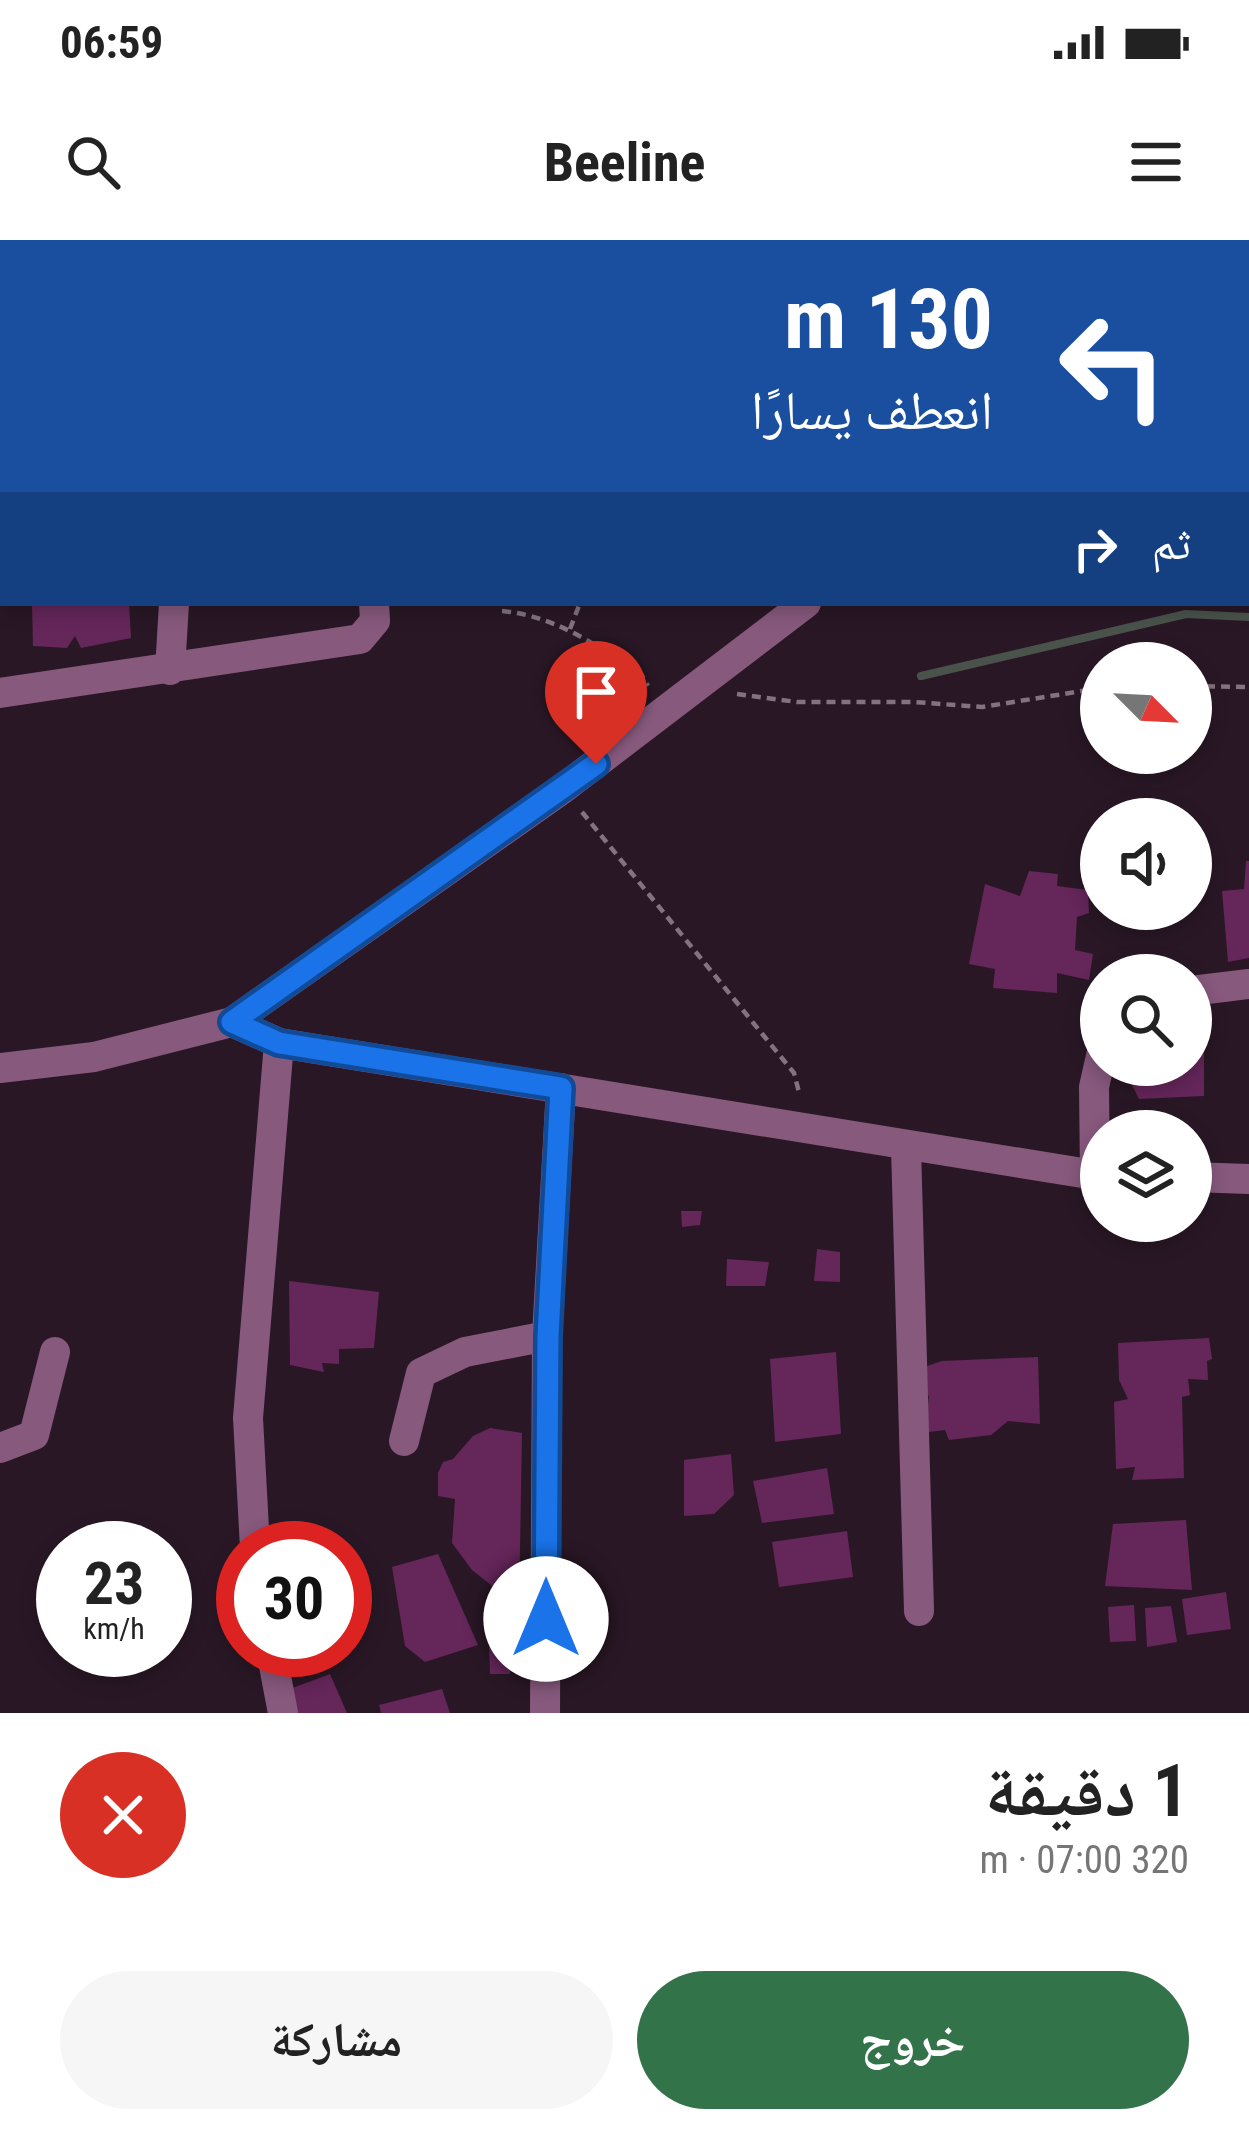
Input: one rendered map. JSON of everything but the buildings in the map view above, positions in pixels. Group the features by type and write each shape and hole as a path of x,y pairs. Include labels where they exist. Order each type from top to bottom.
{"street":[{"path":"170,670 174,606"},
{"path":"0,693 360,638 375,621 374,606"},
{"path":"0,1068 94,1057 232,1022 561,790 802,606"},
{"path":"1212,988 1249,984"},
{"path":"232,1022 279,1043 1080,1173"},
{"path":"254,1521 248,1418 279,1043"},
{"path":"545,1713 548,1336 561,1088"},
{"path":"906,1147 919,1611"},
{"path":"1212,1178 1249,1179"},
{"path":"404,1441 421,1372 465,1352 548,1336"},
{"path":"0,1448 34,1435 55,1352"},
{"path":"276,1677 283,1713"}],"path":[{"path":"570,628 579,606"},
{"path":"502,611 570,628 641,674 664,711"},
{"path":"1212,686 1249,687"},
{"path":"691,688 797,702 982,707 1080,691"},
{"path":"561,790 600,831 794,1073 808,1130"}],"waterway":[{"path":"921,676 1186,614 1249,617"}],"route":[{"path":"546,1619 548,1336 561,1088 279,1043 232,1022 596,764"}]}
